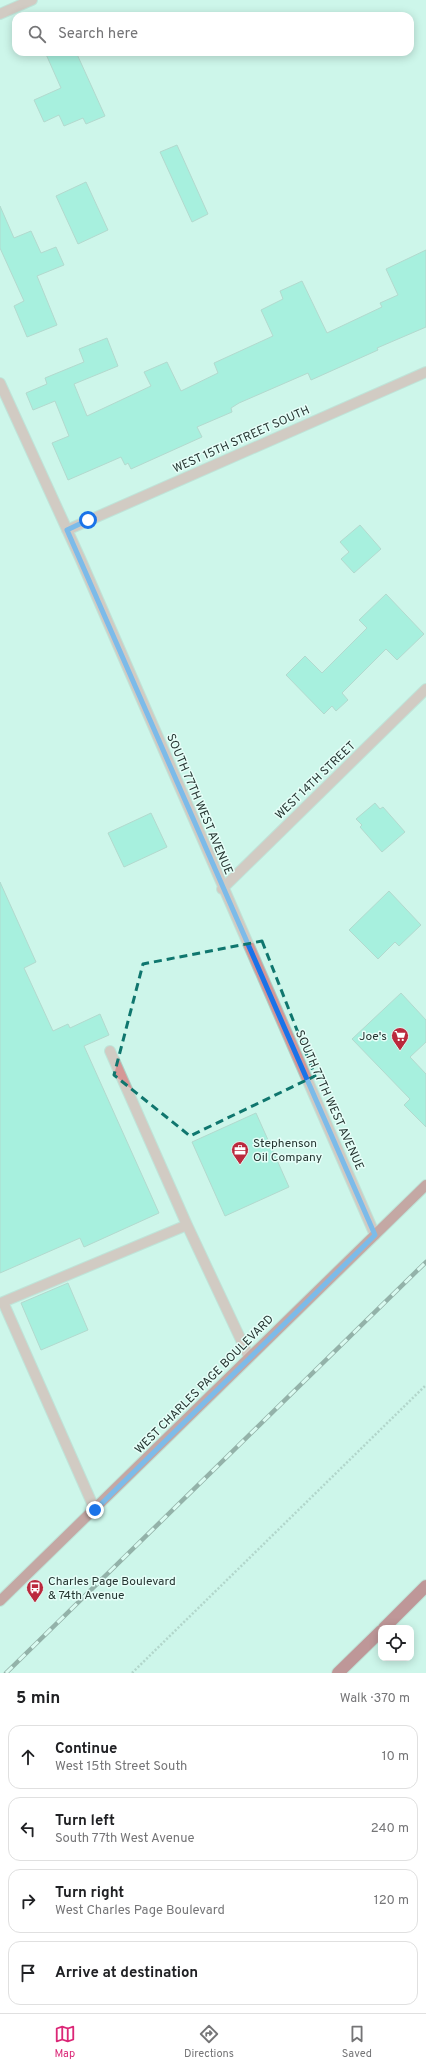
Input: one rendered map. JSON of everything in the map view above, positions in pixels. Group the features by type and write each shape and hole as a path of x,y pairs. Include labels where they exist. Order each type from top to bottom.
{"highway":[{"path":"387,1625 426,1586"},
{"path":"338,1673 378,1633"}],"main road":[{"name":"WEST CHARLES PAGE BOULEVARD","path":"0,1601 95,1510 249,1357 426,1185"}],"street":[{"path":"0,14 32,0"},
{"name":"WEST 15TH STREET SOUTH","path":"67,530 426,372"},
{"name":"SOUTH 77TH WEST AVENUE","path":"0,383 67,530 222,889 375,1235"},
{"name":"WEST 14TH STREET","path":"222,889 426,689"},
{"path":"110,1052 187,1225 249,1357"},
{"path":"95,1510 3,1302 187,1225"}],"path":[{"path":"132,1673 426,1385"}],"highlighted area":[{"path":"262,941 315,1076 190,1136 114,1075 143,964"}],"building":[{"path":"47,56 78,56 105,116 86,124 83,118 64,126 59,115 44,122 34,100 61,88"},
{"path":"177,145 208,214 192,222 160,152"},
{"path":"86,182 108,230 78,244 56,196"},
{"path":"0,206 14,238 31,231 41,253 56,247 64,265 37,276 57,325 27,337 14,306 24,301 0,248"},
{"path":"426,250 426,327 377,348 378,350 311,380 308,373 239,403 231,408 232,412 197,427 202,437 131,469 128,463 125,465 121,457 68,480 52,443 69,436 55,401 33,410 26,393 47,384 45,378 84,362 79,349 107,338 118,366 74,384 87,416 151,386 144,372 167,362 181,391 218,373 214,363 273,336 261,310 283,299 280,291 302,281 327,333 382,307 380,303 398,295 386,269"},
{"path":"360,525 381,549 354,573 341,559 349,552 340,542"},
{"path":"386,594 424,634 397,660 386,649 342,693 348,700 336,711 332,706 324,714 286,675 305,656 322,673 367,628 359,620"},
{"path":"375,803 380,809 383,807 405,832 382,852 360,827 362,825 356,819"},
{"path":"151,813 167,847 124,867 108,833"},
{"path":"0,882 36,962 24,968 53,1031 68,1024 70,1028 100,1014 109,1035 84,1046 159,1213 84,1247 80,1238 0,1273"},
{"path":"389,891 421,925 399,946 395,942 378,959 349,930"},
{"path":"401,993 426,1020 426,1042 410,1057 426,1074 426,1127 404,1105 410,1099 352,1039"},
{"name":"Stephenson Oil Company","path":"256,1113 289,1187 225,1216 192,1142"},
{"path":"68,1283 88,1330 41,1350 21,1303"}],"railway":[{"path":"6,1673 426,1262"}],"place":[{"name":"Joe's","path":"400,1051"},
{"name":"Stephenson Oil Company","path":"240,1165"},
{"name":"Charles Page Boulevard & 74th Avenue","path":"35,1603"}],"route":[{"path":"88,520 67,530 222,889 375,1235 249,1357 95,1510"}]}
